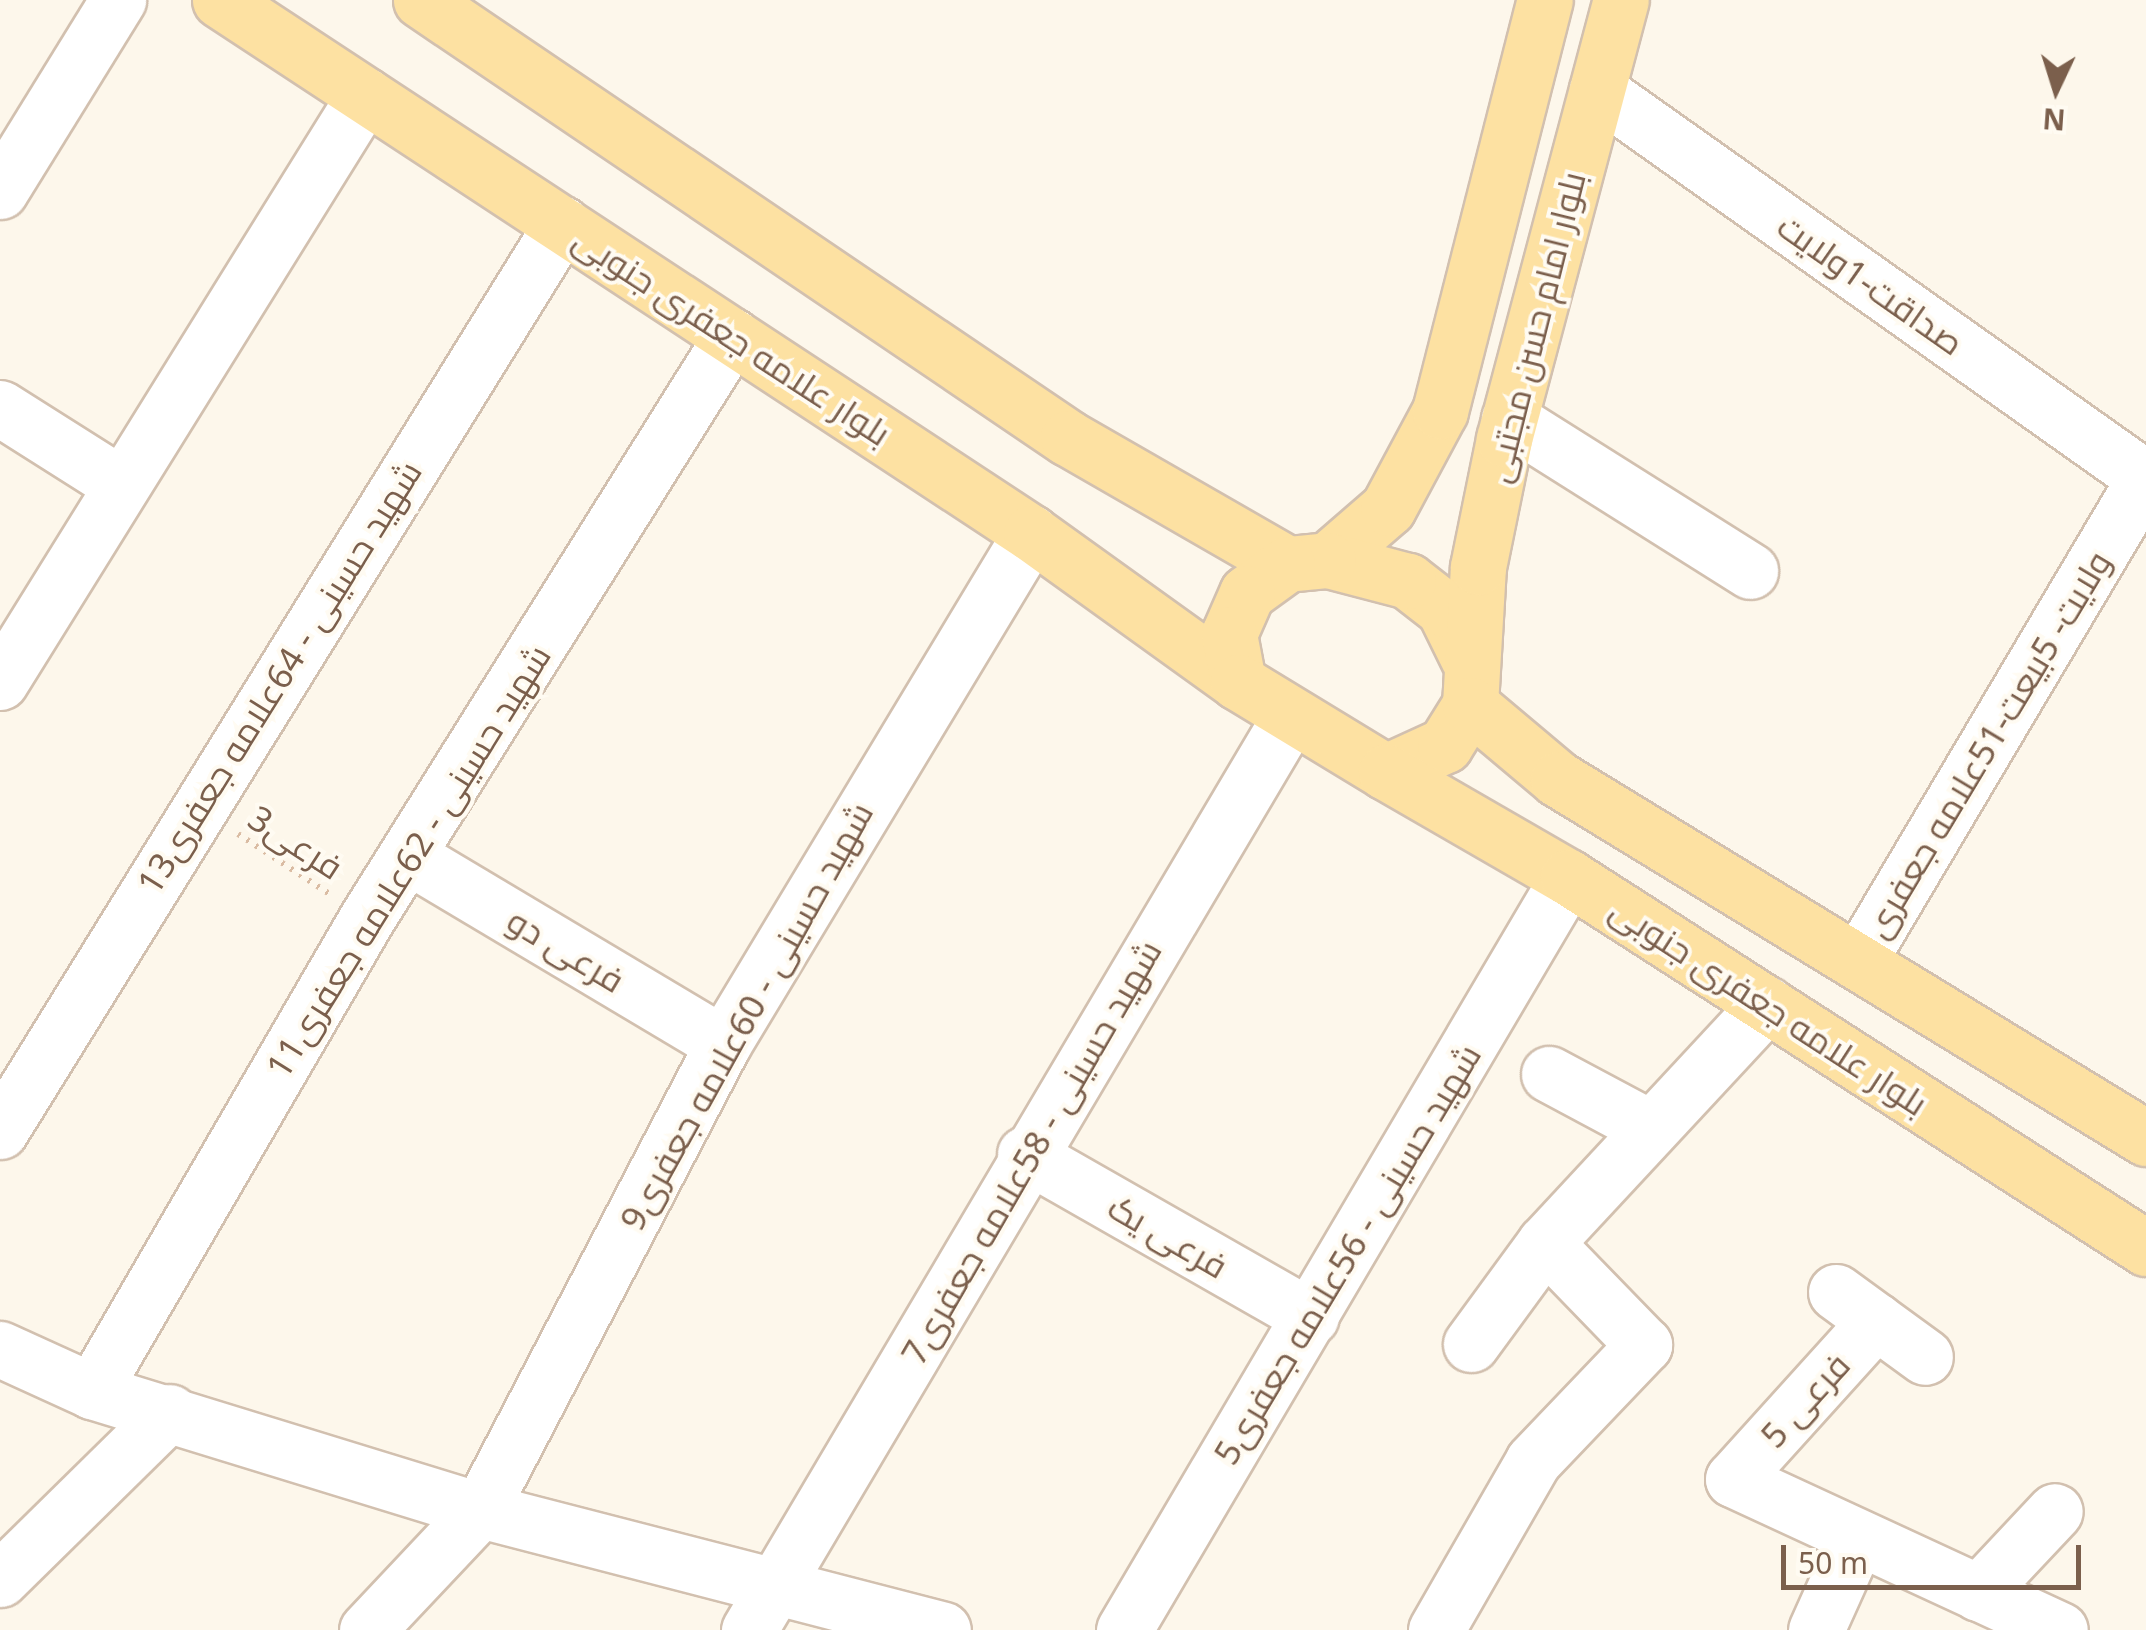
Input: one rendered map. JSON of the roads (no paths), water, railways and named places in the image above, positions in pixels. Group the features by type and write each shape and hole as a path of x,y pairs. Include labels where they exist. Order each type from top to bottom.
{"main road":[{"name":"بلوار علامه جعفری جنوبی","path":"220,0 1031,533 1238,682"},
{"path":"421,0 1068,438 1307,562 1408,580 1444,609 1469,681 1558,779 2146,1138"},
{"name":"بلوار امام حسن مجتبی","path":"1307,562 1388,508 1429,437 1545,0"},
{"name":"بلوار امام حسن مجتبی","path":"1469,681 1495,480 1621,0"},
{"path":"1429,437 1442,476 1476,488 1495,480"},
{"path":"1307,562 1247,592 1235,620 1238,682 1386,772 1445,745 1469,681"},
{"name":"بلوار علامه جعفری جنوبی","path":"1386,772 1568,877 2146,1248"}],"street":[{"path":"0,191 118,0"},
{"name":"صداقت-1ولایت","path":"1597,90 2146,477"},
{"path":"0,682 365,95"},
{"name":"13شهید حسینی - 64علامه جعفری","path":"0,1131 197,807 562,224"},
{"name":"11شهید حسینی - 62علامه جعفری","path":"92,1390 367,918 732,336"},
{"path":"0,408 122,485"},
{"path":"1509,419 1750,571"},
{"name":"ولایت- 5بیعت-51علامه جعفری","path":"1859,960 2146,477"},
{"name":"9شهید حسینی - 60علامه جعفری","path":"367,1630 480,1510 723,1044 1031,533"},
{"name":"7شهید حسینی - 58علامه جعفری","path":"764,1612 1025,1154 1291,715"},
{"name":"فرعی دو","path":"408,856 723,1044"},
{"name":"5شهید حسینی - 56علامه جعفری","path":"1124,1630 1568,877"},
{"path":"1471,1344 1545,1243 1767,1004"},
{"path":"1549,1074 1650,1128"},
{"name":"فرعی یک","path":"1025,1154 1311,1317"},
{"path":"1436,1630 1533,1461 1644,1345 1545,1243"},
{"name":"فرعی 5","path":"1856,1541 1734,1479 1856,1306 1925,1357"},
{"path":"0,1348 92,1390 480,1510 764,1612 943,1630"},
{"path":"0,1578 170,1412"},
{"path":"1978,1593 2055,1511"},
{"path":"1816,1630 1856,1541 2060,1630"}]}
